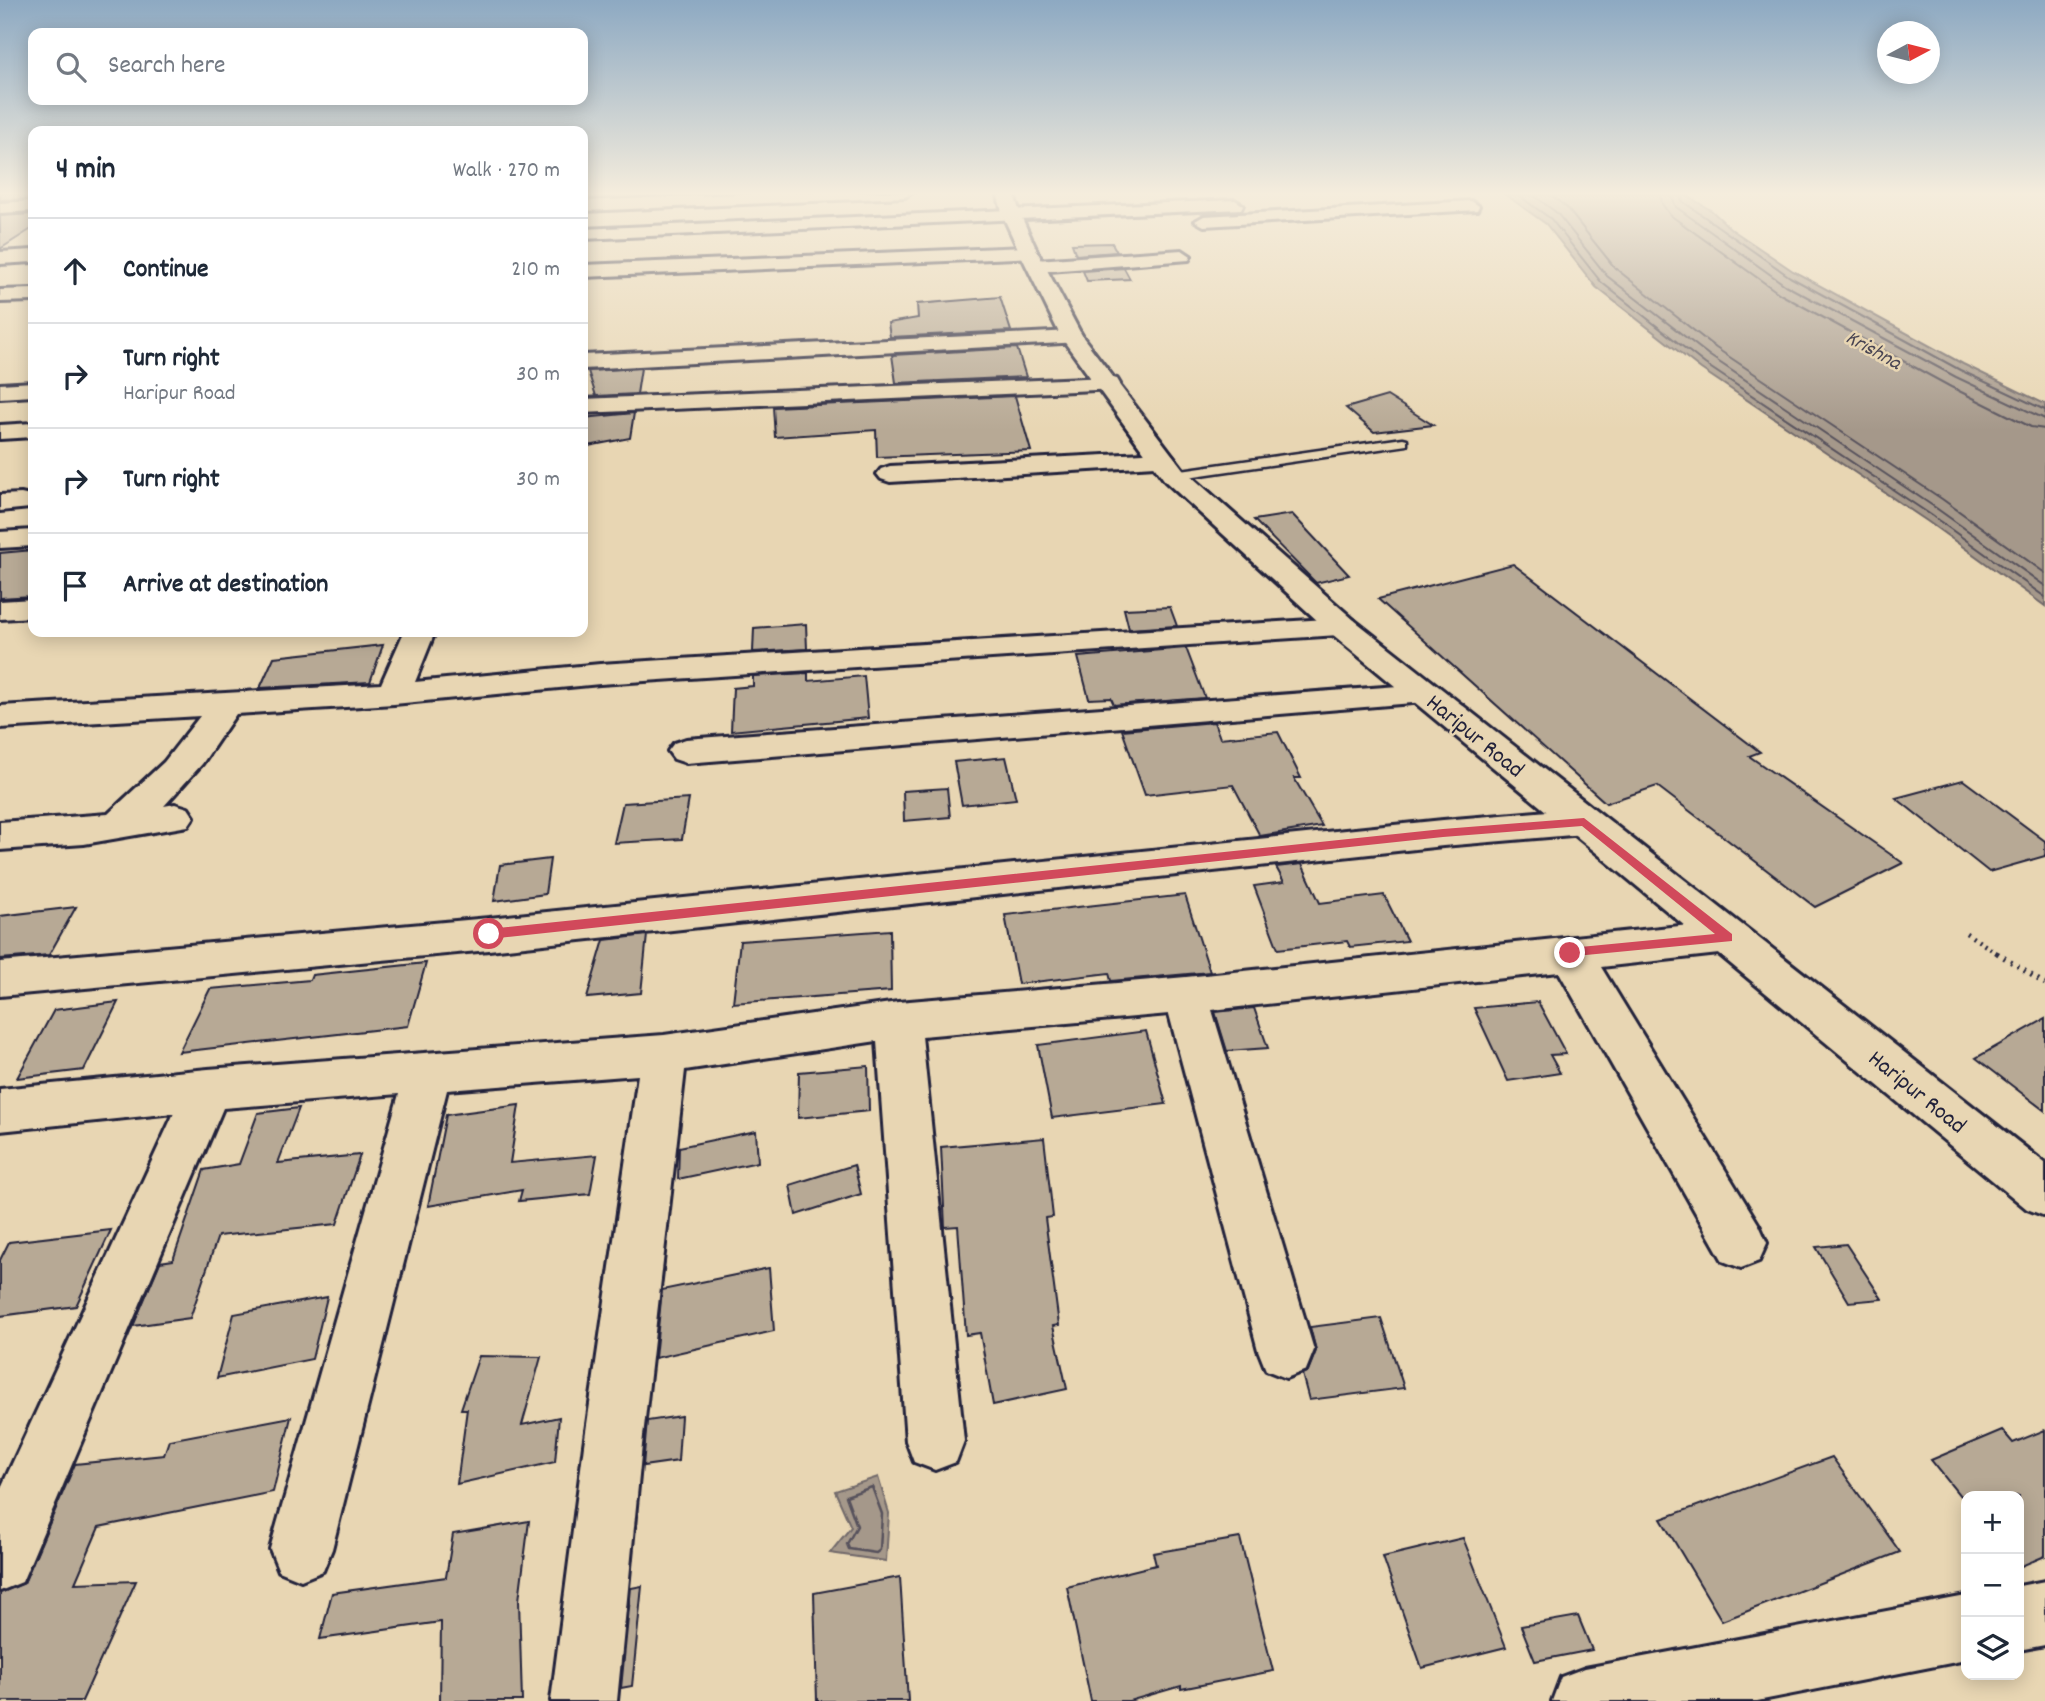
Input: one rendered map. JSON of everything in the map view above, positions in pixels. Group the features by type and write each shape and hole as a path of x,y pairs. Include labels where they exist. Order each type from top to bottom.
{"street":[{"name":"Haripur Road","path":"1043,271 1072,337 1168,468 1343,627 2045,1193"},
{"path":"0,296 28,295"},
{"path":"588,362 1072,337"},
{"path":"588,406 1109,384"},
{"path":"0,391 28,389"},
{"path":"0,432 28,430"},
{"path":"890,474 1168,468"},
{"path":"0,540 28,538"},
{"path":"0,610 28,608"},
{"path":"0,717 394,694 600,674 1343,627"},
{"path":"394,694 417,637"},
{"path":"686,751 1425,694"},
{"path":"117,826 158,793 200,744 225,705"},
{"path":"0,836 84,831 175,817"},
{"path":"0,979 475,936 1429,834 1584,821"},
{"path":"0,1110 208,1089 664,1054 898,1020 1186,995 1728,937"},
{"path":"1570,953 1741,1242"},
{"path":"1186,995 1286,1350"},
{"path":"898,1020 935,1441"},
{"path":"584,1701 613,1445 664,1054"},
{"path":"301,1549 428,1074"},
{"path":"0,1560 208,1089"},
{"path":"2024,1617 2045,1613"},
{"path":"1585,1701 1961,1629"}],"lane":[{"path":"1168,468 1402,442"}],"path":[{"path":"1966,933 2045,984"}],"water":[{"name":"Krishna","path":"1584,271 1794,271 1963,364 2045,404 2045,606 1927,521 1701,369 1596,287"},
{"path":"878,1477 889,1513 886,1561 830,1553 851,1527 835,1491"}],"building":[{"path":"1083,271 1126,271 1130,279 1087,281"},
{"path":"1000,297 1011,331 890,337 888,323 918,318 917,304"},
{"path":"1017,348 1026,377 896,383 892,355"},
{"path":"641,368 637,394 596,396 588,371"},
{"path":"1015,396 1031,451 877,457 876,430 775,437 773,407"},
{"path":"1387,396 1433,425 1374,432 1346,408"},
{"path":"634,413 630,438 588,446 588,418"},
{"path":"1292,514 1349,575 1316,583 1254,520"},
{"path":"28,550 28,596 0,598 0,553"},
{"path":"1513,564 1760,752 1749,756 1903,863 1815,907 1657,786 1606,803 1378,599"},
{"path":"1170,607 1177,626 1129,629 1124,609"},
{"path":"806,624 807,649 753,652 754,628"},
{"path":"383,645 370,682 260,688 274,657"},
{"path":"1186,648 1205,698 1114,705 1111,698 1089,699 1078,657"},
{"path":"808,673 808,681 864,676 868,718 731,731 733,688 753,686 753,676"},
{"path":"1214,722 1220,738 1278,732 1301,778 1294,778 1322,826 1260,836 1233,785 1145,795 1122,730"},
{"path":"1006,757 1016,799 962,805 954,762"},
{"path":"1963,780 2045,841 2045,856 1989,872 1896,798"},
{"path":"947,788 950,817 904,821 903,791"},
{"path":"689,799 682,839 614,843 623,803"},
{"path":"550,859 545,894 494,901 500,865"},
{"path":"1302,864 1320,903 1384,895 1407,941 1350,947 1347,941 1278,949 1254,886 1284,882 1276,867"},
{"path":"1185,895 1210,972 1111,981 1109,973 1018,984 1005,915"},
{"path":"76,907 49,955 0,959 0,916"},
{"path":"890,930 891,991 733,1003 740,941"},
{"path":"647,935 641,993 587,998 604,940"},
{"path":"426,963 408,1026 179,1052 210,989 310,980 312,975"},
{"path":"118,1002 84,1070 17,1078 54,1010"},
{"path":"1538,1002 1566,1054 1550,1055 1560,1073 1508,1081 1474,1008"},
{"path":"1254,1008 1268,1048 1227,1051 1215,1012"},
{"path":"2045,1019 2045,1111 1976,1058"},
{"path":"1146,1031 1166,1104 1052,1118 1038,1045"},
{"path":"868,1066 869,1111 798,1118 799,1072"},
{"path":"519,1105 510,1163 597,1155 590,1194 519,1201 522,1190 428,1206 446,1115"},
{"path":"299,1108 278,1163 360,1155 337,1224 218,1236 190,1318 133,1326 160,1262 173,1260 204,1170 239,1164 258,1113"},
{"path":"756,1131 758,1162 678,1179 679,1147"},
{"path":"1044,1138 1053,1217 1045,1218 1059,1325 1053,1326 1067,1389 993,1405 980,1333 966,1335 958,1226 945,1227 941,1147"},
{"path":"854,1165 861,1194 796,1215 790,1185"},
{"path":"111,1230 76,1306 0,1316 0,1260 9,1242"},
{"path":"1846,1244 1882,1299 1849,1302 1816,1247"},
{"path":"769,1268 774,1331 655,1358 662,1290"},
{"path":"327,1297 312,1359 217,1378 234,1314"},
{"path":"1381,1318 1404,1388 1309,1400 1302,1374 1308,1371 1316,1351 1310,1327"},
{"path":"479,1356 541,1357 522,1425 559,1417 555,1462 457,1484 467,1409 461,1409"},
{"path":"681,1416 678,1461 643,1466 647,1421"},
{"path":"291,1417 273,1492 99,1527 75,1583 136,1581 82,1701 0,1701 0,1593 24,1583 75,1464 164,1455 169,1440"},
{"path":"2002,1430 2013,1443 2045,1430 2045,1556 2024,1565 2024,1491 1961,1491 1960,1496 1931,1460"},
{"path":"1832,1457 1900,1552 1722,1621 1661,1519"},
{"path":"529,1521 519,1600 522,1701 440,1701 441,1622 320,1639 332,1593 446,1577 453,1534"},
{"path":"1240,1538 1273,1671 1181,1689 1181,1686 1129,1701 1091,1701 1067,1587 1156,1565 1153,1553"},
{"path":"1463,1538 1506,1647 1422,1668 1383,1557"},
{"path":"900,1577 908,1701 817,1701 814,1593"},
{"path":"642,1586 632,1686 621,1688 631,1588"},
{"path":"1578,1616 1592,1650 1535,1661 1521,1626"}],"route":[{"path":"489,934 1443,833 1584,821 1728,937 1570,953"}]}
